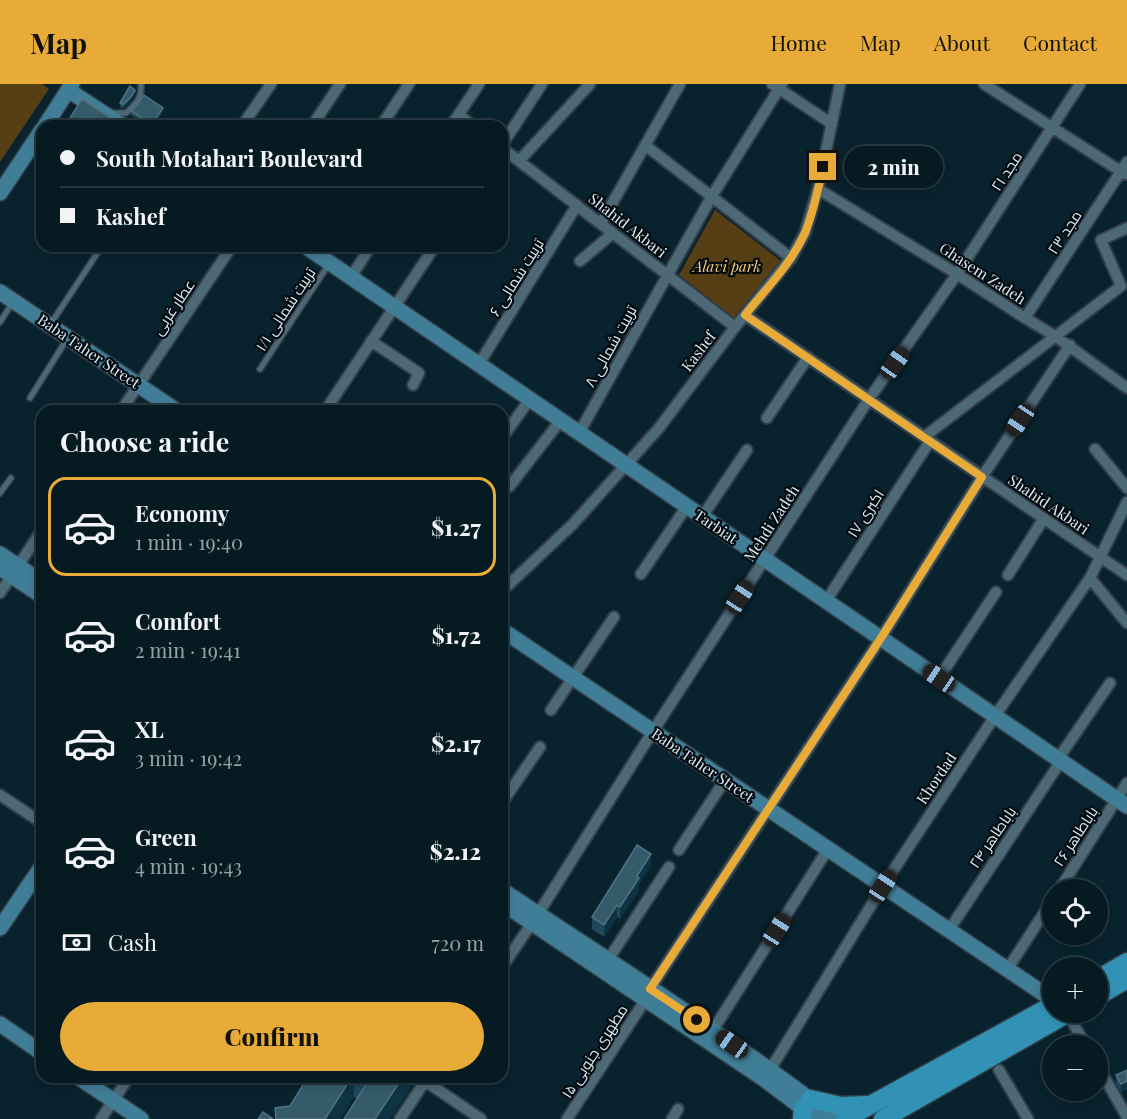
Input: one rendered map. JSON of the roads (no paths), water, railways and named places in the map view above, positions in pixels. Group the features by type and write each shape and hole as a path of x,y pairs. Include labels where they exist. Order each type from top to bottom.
{"main road":[{"path":"1108,972 1127,962"},
{"path":"1108,990 1127,979"},
{"path":"845,1119 1042,1018"},
{"path":"887,1118 1042,1020"},
{"path":"808,1111 869,1105"}],"street":[{"path":"246,120 271,84"},
{"path":"316,120 340,84"},
{"path":"385,120 408,84"},
{"path":"455,120 479,84"},
{"path":"508,138 542,84"},
{"path":"519,161 590,84"},
{"path":"601,224 680,84"},
{"name":"Kashef","path":"508,585 573,524 659,428 735,327 791,258 805,233 818,189 840,84"},
{"path":"985,84 1125,169"},
{"name":"مجد ۲۱","path":"957,273 1080,84"},
{"path":"48,120 66,86 114,120"},
{"path":"778,86 832,124"},
{"name":"تربیت شمالی ۸","path":"579,433 712,196 778,86"},
{"path":"459,115 465,120"},
{"path":"0,193 36,144"},
{"path":"645,145 791,258"},
{"name":"Shahid Akbari","path":"508,152 735,327"},
{"name":"مجد ۲۳","path":"1025,318 1125,169"},
{"name":"Ghasem Zadeh","path":"818,189 1070,345 1127,388"},
{"name":"تربیت شمالی ۶","path":"479,364 577,206"},
{"name":"اکبری ۱۷","path":"826,601 927,439 1121,286 1101,240 1127,228"},
{"path":"580,261 613,233"},
{"name":"عطار غربی","path":"126,405 228,252"},
{"name":"Tarbiat","path":"314,252 1122,802"},
{"path":"351,277 367,252"},
{"path":"329,405 431,252"},
{"name":"Mehdi Zadeh","path":"508,958 869,399 957,273"},
{"name":"Baba Taher Street","path":"0,292 168,405"},
{"name":"Shahid Akbari","path":"745,315 1127,575"},
{"path":"371,341 418,372 413,385"},
{"name":"مطهری جنوبی ۱۵","path":"567,1119 881,638 982,477 1070,345"},
{"path":"767,418 808,357"},
{"path":"508,430 530,399"},
{"path":"509,487 561,420"},
{"path":"1095,449 1127,488"},
{"path":"702,517 747,450"},
{"name":"Khordad","path":"770,1070 883,886 995,716 1090,578 1127,502"},
{"path":"641,574 687,506"},
{"path":"1008,575 1044,519"},
{"path":"0,593 10,570 36,538"},
{"path":"0,554 10,570 36,591"},
{"path":"10,570 36,580"},
{"path":"1090,578 1127,623"},
{"path":"939,678 996,592"},
{"path":"552,710 614,617"},
{"name":"Baba Taher Street","path":"508,634 1042,995"},
{"name":"باباطاهر ۲۴","path":"949,930 1110,683"},
{"path":"508,794 540,747"},
{"path":"679,850 725,780"},
{"name":"باباطاهر ۲۶","path":"1067,879 1122,802 1127,783"},
{"path":"0,795 36,820"},
{"path":"713,1030 828,849"},
{"path":"608,960 669,867"},
{"path":"0,928 36,875"},
{"path":"508,895 535,918 648,994 808,1111 836,1119"},
{"path":"508,906 535,918 608,960 648,994 713,1030 770,1070 808,1111"},
{"path":"1007,970 1042,915"},
{"path":"0,1024 36,1049"},
{"path":"999,1070 1028,1119"},
{"path":"87,1083 141,1119"},
{"path":"101,1119 125,1083"},
{"path":"400,1119 421,1083"},
{"path":"431,1083 481,1119"},
{"path":"1108,1084 1127,1117"}],"lane":[{"path":"66,86 112,113 126,113 138,102 141,84"},
{"path":"50,325 98,252"},
{"name":"تربیت شمالی ۱/۱","path":"260,369 330,263"},
{"path":"0,322 14,301"},
{"path":"30,398 68,338"},
{"path":"0,493 11,478"}],"park label":[{"name":"Alavi park","path":"727,266"}]}
